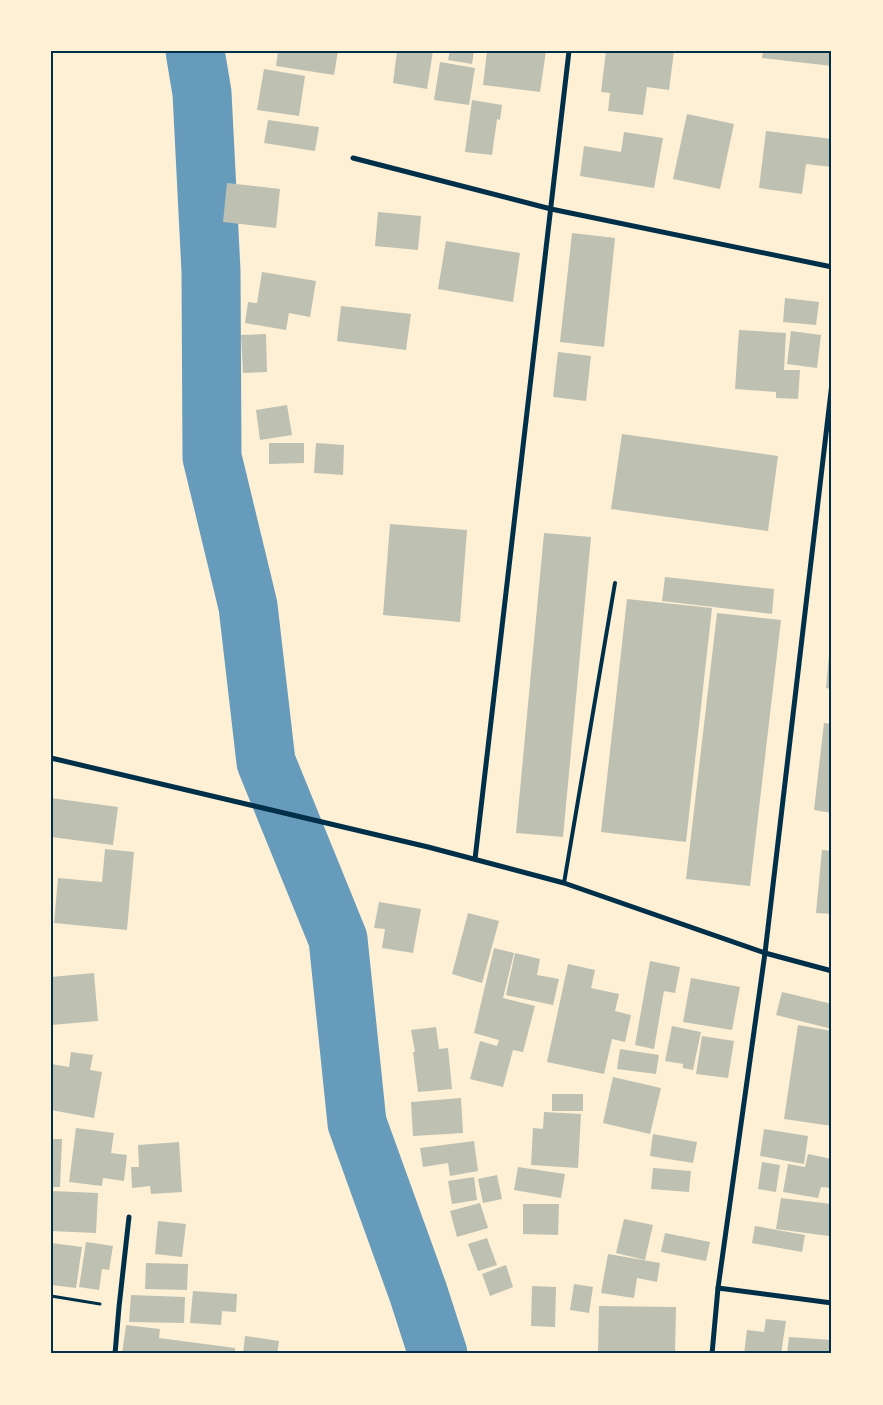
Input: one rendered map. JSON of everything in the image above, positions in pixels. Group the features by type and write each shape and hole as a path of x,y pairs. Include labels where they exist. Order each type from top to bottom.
{"street":[{"path":"475,859 569,51"},
{"path":"353,158 551,209 832,267"},
{"path":"712,1354 718,1288 765,953 832,384"},
{"path":"51,758 428,847 564,882 765,953 832,971"},
{"path":"115,1354 129,1217"},
{"path":"718,1288 832,1303"}],"lane":[{"path":"564,882 615,583"}],"path":[{"path":"51,1296 119,1307"}],"building":[{"path":"278,51 338,51 334,75 276,66"},
{"path":"397,51 433,51 427,89 393,83"},
{"path":"450,51 474,51 472,64 448,60"},
{"path":"487,51 546,51 540,92 483,85"},
{"path":"606,51 674,51 669,90 647,87 643,115 608,111 610,93 601,92"},
{"path":"763,51 832,51 832,66 762,58"},
{"path":"440,62 475,68 469,105 434,100"},
{"path":"264,69 305,76 299,116 257,110"},
{"path":"472,100 502,105 500,120 497,119 492,155 465,152"},
{"path":"687,114 734,124 720,189 673,179"},
{"path":"268,120 319,127 315,151 264,143"},
{"path":"766,131 832,139 832,167 806,164 802,194 759,188"},
{"path":"624,132 663,138 654,188 580,176 584,146 621,152"},
{"path":"227,183 280,189 276,228 223,222"},
{"path":"378,212 421,216 418,250 375,246"},
{"path":"572,233 615,238 604,347 560,342"},
{"path":"446,241 520,253 513,302 438,289"},
{"path":"262,272 316,281 310,317 289,313 286,330 245,323 248,302 257,303"},
{"path":"785,298 819,302 816,325 783,322"},
{"path":"341,306 411,314 406,350 337,341"},
{"path":"739,330 786,333 784,370 800,370 798,399 776,398 776,392 735,389"},
{"path":"791,331 821,335 817,368 787,364"},
{"path":"266,334 267,372 243,373 241,335"},
{"path":"558,352 591,356 586,401 553,397"},
{"path":"287,405 292,435 260,440 256,410"},
{"path":"622,434 778,456 768,531 611,509"},
{"path":"269,443 304,443 304,463 269,464"},
{"path":"316,443 344,445 343,475 314,473"},
{"path":"390,524 467,530 460,622 383,615"},
{"path":"544,533 591,537 563,837 516,833"},
{"path":"665,577 774,589 772,614 662,601"},
{"path":"627,599 712,608 686,842 601,832"},
{"path":"717,613 781,620 750,886 686,879"},
{"path":"830,644 832,645 832,689 826,688"},
{"path":"824,723 832,724 832,813 814,810"},
{"path":"51,798 118,807 113,845 51,837"},
{"path":"105,849 134,852 127,930 54,923 58,878 102,882"},
{"path":"822,850 832,851 832,914 816,913"},
{"path":"379,902 421,909 413,953 382,948 385,929 374,928"},
{"path":"468,913 499,921 482,983 452,974"},
{"path":"494,948 514,953 503,998 535,1006 523,1052 513,1050 503,1087 470,1079 480,1041 497,1046 499,1040 474,1033"},
{"path":"515,953 540,959 537,975 559,979 553,1005 506,995"},
{"path":"650,961 680,967 675,993 664,991 654,1049 635,1045"},
{"path":"568,964 595,970 591,988 619,994 615,1011 631,1015 625,1042 612,1039 604,1074 547,1062"},
{"path":"94,973 98,1021 51,1025 51,977"},
{"path":"691,978 740,987 732,1030 683,1022"},
{"path":"782,992 832,1004 832,1029 776,1015"},
{"path":"798,1025 832,1031 832,1126 784,1119"},
{"path":"672,1026 701,1032 693,1070 683,1068 683,1064 665,1061"},
{"path":"436,1027 439,1049 448,1048 452,1089 418,1092 413,1052 415,1052 411,1030"},
{"path":"702,1036 734,1041 728,1078 696,1074"},
{"path":"620,1049 659,1055 656,1074 617,1069"},
{"path":"71,1052 93,1055 90,1070 102,1072 94,1118 51,1110 51,1064 69,1067"},
{"path":"613,1077 661,1088 650,1134 603,1123"},
{"path":"552,1094 583,1094 583,1111 552,1111"},
{"path":"461,1098 463,1133 413,1136 411,1102"},
{"path":"544,1112 581,1114 578,1168 531,1165 533,1128 543,1129"},
{"path":"76,1128 114,1133 111,1153 127,1155 124,1181 103,1178 102,1186 69,1182"},
{"path":"764,1129 808,1136 804,1164 760,1156"},
{"path":"653,1134 697,1142 693,1163 650,1156"},
{"path":"51,1139 62,1139 60,1187 51,1187"},
{"path":"474,1141 478,1171 450,1176 448,1163 423,1167 420,1148"},
{"path":"179,1142 182,1192 151,1194 150,1186 132,1188 131,1167 139,1167 138,1145"},
{"path":"808,1154 832,1159 832,1188 821,1187 818,1198 783,1192 788,1164 805,1167"},
{"path":"762,1162 780,1165 776,1192 758,1189"},
{"path":"518,1167 565,1174 561,1198 514,1190"},
{"path":"653,1168 691,1171 689,1192 651,1189"},
{"path":"497,1175 502,1199 483,1203 478,1179"},
{"path":"474,1177 477,1200 452,1204 448,1181"},
{"path":"51,1191 98,1193 96,1233 51,1231"},
{"path":"781,1198 832,1204 829,1236 776,1229"},
{"path":"480,1203 488,1228 457,1237 450,1211"},
{"path":"523,1204 559,1204 558,1235 523,1234"},
{"path":"624,1219 653,1225 645,1260 616,1253"},
{"path":"158,1221 186,1224 182,1257 155,1254"},
{"path":"755,1226 805,1235 802,1252 752,1243"},
{"path":"665,1233 710,1242 706,1261 661,1252"},
{"path":"487,1238 497,1265 478,1271 468,1244"},
{"path":"86,1242 113,1246 109,1270 102,1269 99,1290 79,1287"},
{"path":"51,1243 82,1247 76,1288 51,1285"},
{"path":"608,1254 660,1263 657,1282 637,1278 634,1298 601,1293"},
{"path":"146,1263 188,1264 187,1290 145,1289"},
{"path":"506,1265 513,1287 490,1296 482,1274"},
{"path":"574,1284 593,1287 589,1313 570,1310"},
{"path":"532,1286 556,1287 555,1327 531,1326"},
{"path":"193,1291 237,1294 236,1312 222,1311 221,1325 190,1323"},
{"path":"131,1295 185,1297 184,1323 129,1322"},
{"path":"599,1306 676,1307 675,1354 598,1354"},
{"path":"766,1319 786,1321 781,1354 744,1354 747,1330 764,1332"},
{"path":"126,1325 160,1329 159,1338 235,1348 235,1354 122,1354"},
{"path":"245,1336 279,1341 277,1354 243,1354"},
{"path":"789,1337 832,1340 832,1354 787,1354"}],"waterway":[{"path":"195,51 202,93 211,271 212,457 248,606 266,762 338,939 357,1123 418,1292 438,1354"}]}
